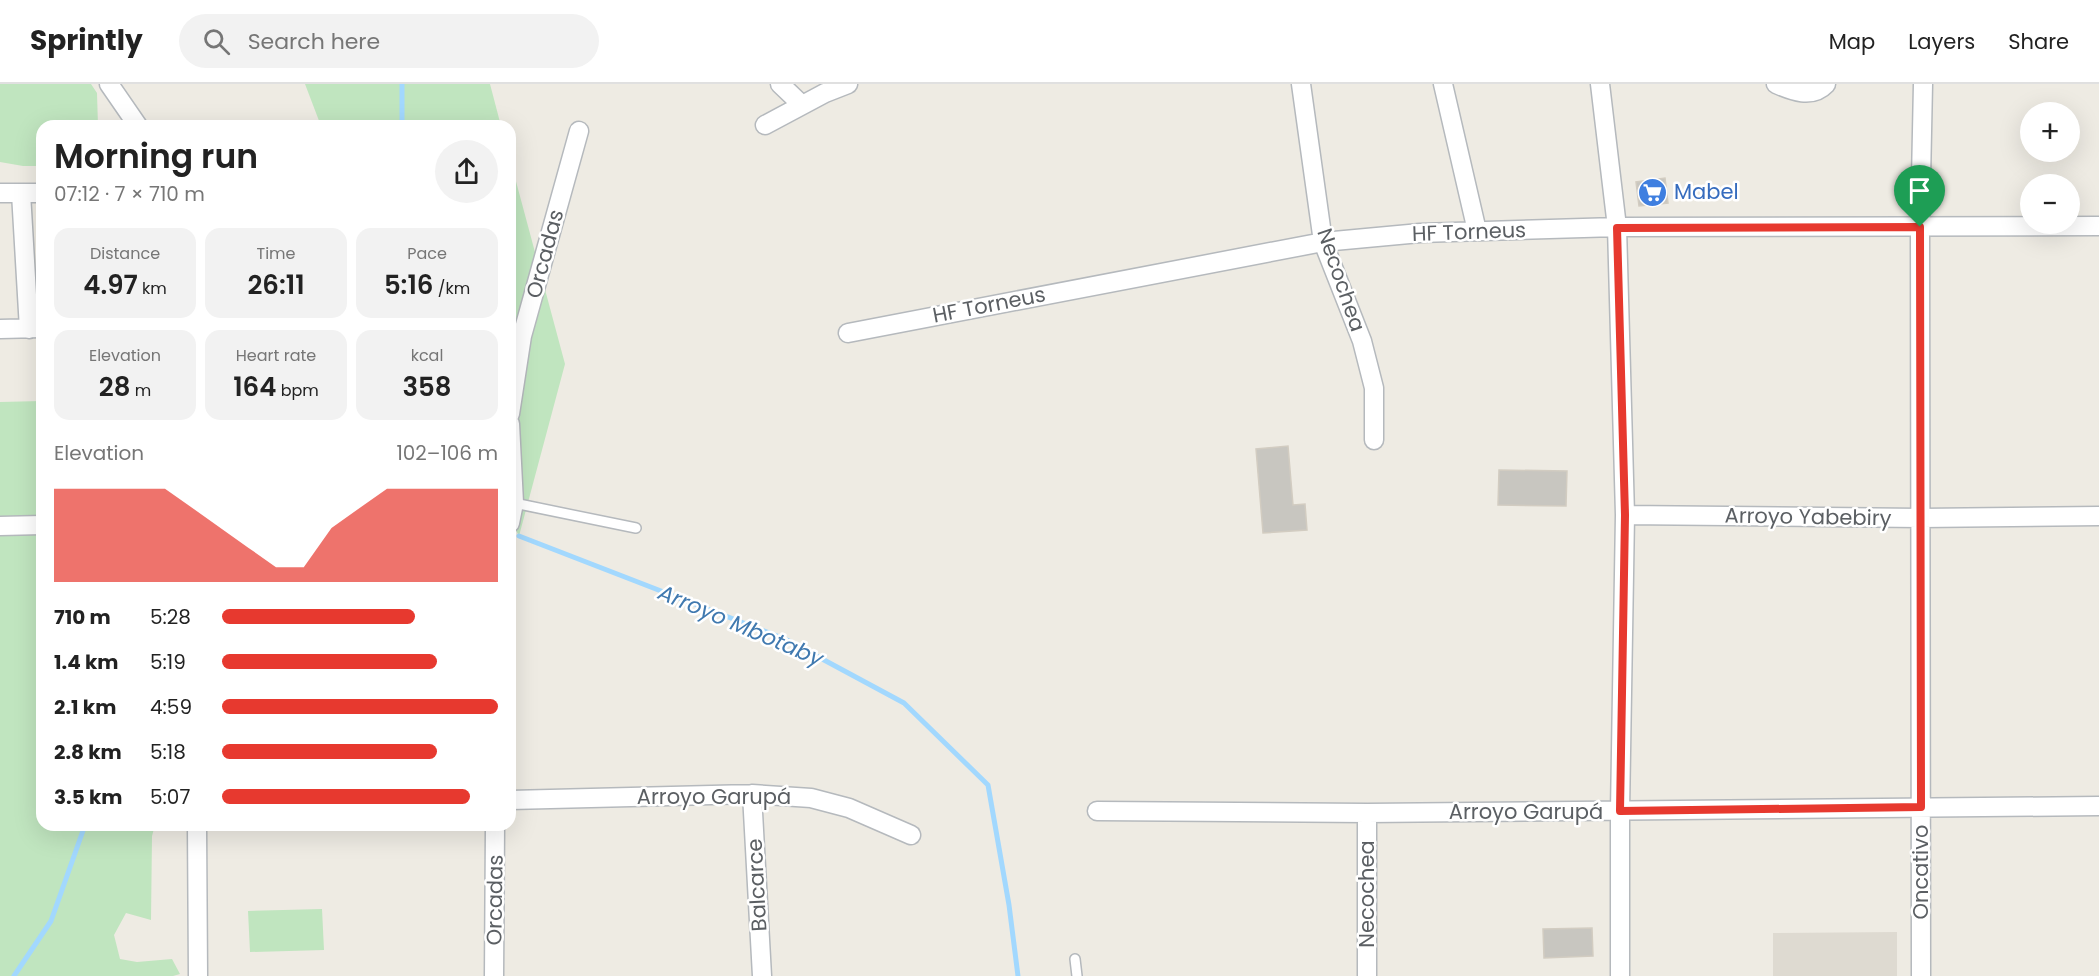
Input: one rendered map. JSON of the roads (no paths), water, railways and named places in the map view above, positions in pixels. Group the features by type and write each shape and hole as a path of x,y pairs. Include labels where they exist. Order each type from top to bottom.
{"street":[{"path":"109,84 134,120"},
{"path":"780,84 802,105"},
{"path":"765,125 825,93 848,84"},
{"name":"Necochea","path":"1301,84 1323,242 1362,341 1374,388 1374,440"},
{"path":"1443,84 1477,231"},
{"path":"1600,84 1617,228 1625,515 1620,976"},
{"path":"1776,84 1797,93 1820,90 1826,84"},
{"name":"Oncativo","path":"1921,976 1920,227 1923,84"},
{"name":"Orcadas","path":"516,375 522,336 579,130"},
{"path":"0,329 35,328 21,193"},
{"path":"0,194 36,194"},
{"name":"HF Torneus","path":"848,333 1323,242 1420,232 1617,228 2099,226"},
{"name":"Arroyo Yabebiry","path":"1625,515 1921,518 2099,516"},
{"path":"0,526 36,525"},
{"name":"Arroyo Garupá","path":"516,801 752,794 811,798 849,808 911,835"},
{"name":"Balcarce","path":"752,794 762,976"},
{"name":"Arroyo Garupá","path":"1097,810 1366,813 2099,806"},
{"name":"Necochea","path":"1366,813 1367,976"},
{"path":"197,831 198,976"},
{"name":"Orcadas","path":"494,976 495,831"}],"lane":[{"path":"516,503 636,528"},
{"path":"1075,959 1077,976"}],"waterway":[{"name":"Arroyo Mbotaby","path":"402,84 402,120"},
{"name":"Arroyo Mbotaby","path":"519,536 785,639 904,703 988,785 1009,905 1018,976"},
{"path":"14,976 51,921 83,831"}],"place":[{"name":"Mabel","path":"1653,192"}]}
